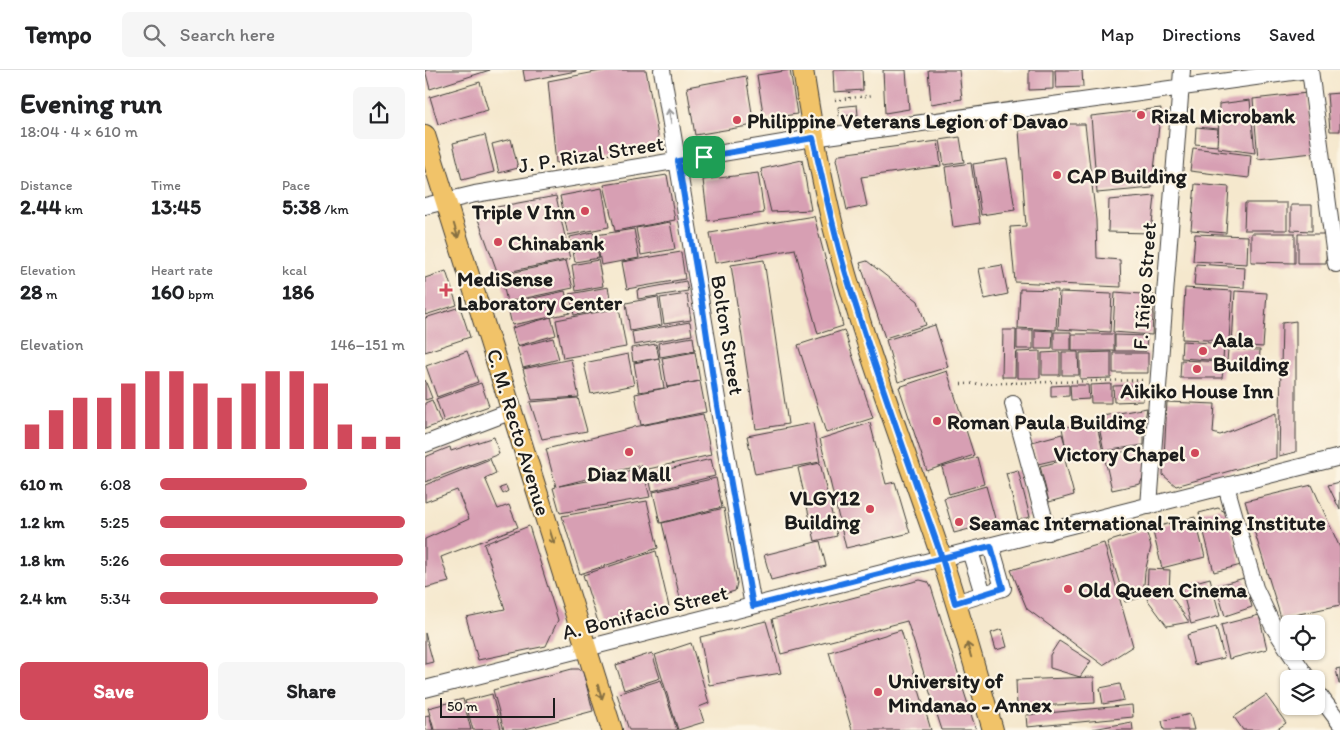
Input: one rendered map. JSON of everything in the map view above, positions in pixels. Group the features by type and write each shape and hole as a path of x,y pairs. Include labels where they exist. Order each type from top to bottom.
{"main road":[{"path":"803,70 813,138 845,268 942,558 993,730"},
{"name":"C. M. Recto Avenue","path":"425,135 612,730"}],"street":[{"name":"Bolton Street","path":"662,70 703,309 717,406 753,606"},
{"name":"F. Iñigo Street","path":"1149,506 1182,70"},
{"name":"J. P. Rizal Street","path":"425,206 446,200 813,138 1309,70"},
{"path":"1309,70 1336,264"},
{"path":"1013,404 1048,532"},
{"path":"425,444 512,411"},
{"name":"A. Bonifacio Street","path":"425,690 1340,457"},
{"path":"1226,486 1255,588 1280,637"},
{"path":"955,603 1003,588 991,546"},
{"path":"970,551 983,594"},
{"path":"1325,703 1340,723"}],"path":[{"path":"849,91 849,98"},
{"path":"835,100 874,96"},
{"path":"961,384 1158,380"}],"building":[{"path":"425,70 490,70 430,89"},
{"path":"523,70 576,70 576,71 525,81"},
{"path":"606,70 646,70 660,146 556,163 548,81"},
{"path":"790,70 797,114 764,119 757,75"},
{"path":"833,70 862,70 863,90 834,92"},
{"path":"883,70 906,70 909,109 885,113"},
{"path":"928,70 959,70 962,99 931,104"},
{"path":"1029,70 1053,70 1053,89 1029,90"},
{"path":"1055,70 1082,70 1083,87 1056,88"},
{"path":"746,76 754,125 695,135 687,87"},
{"path":"480,82 488,110 438,124 430,97"},
{"path":"1307,93 1313,153 1258,159 1253,99"},
{"path":"1340,93 1340,131 1330,131 1327,94"},
{"path":"1250,100 1255,153 1218,148 1219,104"},
{"path":"857,105 858,115 839,116 838,107"},
{"path":"1161,108 1152,188 1097,193 1091,116"},
{"name":"CAP Building","path":"1066,124 1085,124 1096,220 1097,258 1120,260 1121,287 1015,282 1010,227 1026,226 1019,130"},
{"path":"1196,127 1218,129 1217,146 1195,144"},
{"path":"485,135 494,172 462,180 453,143"},
{"path":"960,137 964,162 944,165 940,140"},
{"path":"511,139 518,168 499,173 492,144"},
{"path":"938,141 941,166 861,177 867,206 847,210 836,159 840,154"},
{"path":"1193,148 1251,155 1249,178 1190,171"},
{"path":"1007,159 1015,210 981,215 973,164"},
{"path":"802,160 811,210 771,212 761,169"},
{"path":"971,163 980,223 953,227 945,167"},
{"path":"758,173 764,213 708,221 703,180"},
{"path":"667,175 675,220 615,231 604,185"},
{"path":"1195,184 1229,187 1226,233 1191,230"},
{"name":"Triple V Inn","path":"602,188 609,227 568,235 560,196"},
{"path":"556,196 570,259 498,274 475,211"},
{"path":"1155,196 1151,233 1108,232 1109,200"},
{"path":"1245,203 1287,203 1287,230 1244,230"},
{"path":"1291,205 1312,205 1312,231 1291,230"},
{"path":"814,216 843,326 818,334 795,249 715,263 710,233"},
{"path":"670,222 675,249 641,255 636,228"},
{"path":"634,229 639,258 601,265 596,235"},
{"path":"593,232 599,258 575,262 570,237"},
{"path":"1251,233 1295,233 1295,263 1251,262"},
{"path":"1195,234 1248,236 1247,264 1193,261"},
{"path":"1298,234 1327,234 1326,263 1298,263"},
{"path":"681,252 685,279 627,289 622,262"},
{"path":"598,260 603,286 576,291 572,265"},
{"path":"764,260 788,424 756,429 731,265"},
{"path":"566,261 573,288 507,302 501,275"},
{"path":"867,261 918,301 926,325 885,338 860,263"},
{"path":"1196,264 1245,267 1244,288 1194,285"},
{"path":"1002,265 1008,294 985,299 979,269"},
{"path":"446,271 457,305 425,315 425,278"},
{"path":"686,281 688,291 638,299 637,290"},
{"path":"608,287 612,308 574,315 570,294"},
{"path":"1185,288 1232,291 1229,341 1182,339"},
{"path":"1020,289 1058,290 1056,330 1018,328"},
{"path":"565,291 570,313 512,325 507,304"},
{"path":"1235,291 1267,293 1263,347 1232,345"},
{"path":"1060,292 1112,294 1110,332 1058,329"},
{"path":"1115,292 1154,295 1152,335 1113,332"},
{"path":"687,294 691,320 664,324 660,298"},
{"path":"658,297 662,325 630,331 626,303"},
{"path":"460,307 470,337 425,352 425,318"},
{"path":"619,308 626,347 563,358 556,320"},
{"path":"551,317 556,335 517,346 512,328"},
{"path":"1296,321 1296,452 1279,456 1282,323"},
{"path":"690,322 692,335 634,345 632,332"},
{"path":"935,325 948,367 898,382 886,340"},
{"path":"844,330 873,418 826,433 798,345"},
{"path":"1003,330 1016,330 1015,377 1002,377"},
{"path":"1017,330 1033,330 1033,349 1017,349"},
{"path":"1035,330 1053,331 1052,349 1035,349"},
{"path":"1054,332 1071,332 1071,350 1054,350"},
{"path":"1072,334 1114,334 1114,351 1072,351"},
{"path":"1115,335 1147,336 1146,351 1115,351"},
{"path":"693,337 695,351 660,357 658,343"},
{"path":"553,338 559,359 523,368 517,347"},
{"name":"Aala Building","path":"1182,341 1224,344 1223,361 1181,358"},
{"path":"656,344 659,358 633,362 631,348"},
{"name":"Aala Building","path":"1228,349 1260,350 1259,364 1227,362"},
{"path":"467,351 478,382 437,397 426,366"},
{"path":"1040,351 1040,378 1017,378 1017,352"},
{"path":"695,352 700,381 667,387 662,358"},
{"path":"1060,352 1060,375 1042,375 1042,353"},
{"path":"1062,352 1078,352 1079,375 1062,375"},
{"path":"1111,352 1111,378 1080,379 1080,353"},
{"path":"1113,353 1148,353 1148,373 1113,373"},
{"path":"628,354 634,385 591,394 584,363"},
{"path":"659,358 664,388 639,392 634,363"},
{"path":"571,359 579,397 532,400 523,369"},
{"path":"1181,360 1224,362 1222,378 1180,378"},
{"name":"Roman Paula Building","path":"947,371 974,455 927,471 899,387"},
{"path":"425,380 432,398 425,400"},
{"path":"700,381 706,412 641,425 635,394"},
{"path":"481,383 489,406 444,422 436,399"},
{"path":"1111,384 1111,403 1091,403 1090,385"},
{"path":"1069,385 1069,396 1051,397 1051,386"},
{"path":"1070,385 1088,385 1089,399 1071,400"},
{"path":"1143,385 1143,401 1114,402 1113,386"},
{"path":"578,398 587,431 542,439 530,402"},
{"path":"432,400 441,423 425,429 425,403"},
{"name":"Victory Chapel","path":"1167,402 1215,404 1213,433 1220,435 1276,413 1276,458 1176,486 1163,475"},
{"path":"1147,408 1144,426 1144,445 1104,451 1097,417"},
{"name":"Diaz Mall","path":"703,414 711,455 644,470 641,465 559,486 599,479 642,467 650,497 560,513 553,488 556,487 546,449 633,427"},
{"path":"1096,421 1103,452 1069,460 1068,457 1038,464 1032,442 1062,434 1065,444 1062,428"},
{"path":"813,423 820,462 755,474 747,436"},
{"name":"VLGY12 Building","path":"870,423 886,484 895,482 910,533 846,548 820,439"},
{"path":"494,437 499,454 425,482 425,457 450,447 451,451"},
{"path":"1143,449 1146,463 1140,484 1112,490 1104,455"},
{"path":"977,457 984,484 949,494 942,467"},
{"path":"490,459 496,473 485,478 498,509 509,505 518,527 441,557 449,582 425,588 425,539 469,519 457,490 425,502 425,485"},
{"path":"711,459 715,476 652,491 648,474"},
{"path":"1065,460 1074,495 1049,502 1040,466"},
{"path":"820,463 837,536 815,541 798,468"},
{"path":"1018,470 1030,517 1018,520 1006,473"},
{"path":"716,478 722,507 660,523 653,492"},
{"path":"1340,482 1340,510 1328,485"},
{"path":"1312,485 1340,548 1340,605 1295,615 1280,615 1245,501"},
{"path":"506,486 508,491 503,494 500,488"},
{"path":"986,486 996,522 954,533 944,498"},
{"path":"647,501 658,548 580,574 562,516"},
{"path":"724,508 737,583 735,591 682,606 662,523"},
{"path":"1218,508 1227,513 1241,565 1214,572 1199,513"},
{"path":"1195,517 1205,557 1162,568 1152,528"},
{"path":"529,526 558,620 546,646 478,660 466,617 505,609 484,544"},
{"path":"1146,530 1151,547 1145,572 1143,597 1125,602 1107,542"},
{"path":"820,541 826,566 771,580 764,555"},
{"name":"Old Queen Cinema","path":"1104,543 1133,646 1103,665 1027,609 1011,570"},
{"path":"656,551 669,607 606,626 598,622 583,575"},
{"path":"1148,569 1170,570 1169,593 1189,622 1167,626 1147,599"},
{"path":"1210,578 1220,616 1191,624 1181,586"},
{"path":"1244,578 1252,607 1225,616 1216,586"},
{"path":"920,580 928,582 931,587 976,730 942,730 907,621 781,654 772,619"},
{"path":"1259,615 1267,649 1229,659 1221,625"},
{"path":"766,621 781,673 709,685 700,637"},
{"path":"1216,627 1224,658 1194,665 1187,635"},
{"path":"1002,629 1007,647 996,650 991,633"},
{"path":"901,630 931,730 852,730 829,652"},
{"path":"425,633 433,662 425,664"},
{"path":"1059,641 1091,661 1080,677 1050,668 1050,655"},
{"path":"691,643 709,703 699,707 704,722 678,730 655,655"},
{"path":"652,653 660,678 624,690 616,665"},
{"path":"1340,668 1340,684 1339,684 1336,669"},
{"path":"572,669 579,669 583,672 593,711 522,730 504,730 493,690"},
{"path":"1094,677 1095,703 1017,707 1016,680"},
{"path":"661,680 677,730 629,730 617,694"},
{"path":"1120,684 1124,700 1103,704 1100,688"},
{"path":"492,694 501,729 473,730 465,701"},
{"path":"1266,695 1286,723 1276,730 1243,730 1234,717"},
{"path":"463,699 471,730 434,730 428,708"},
{"path":"1132,705 1133,717 1027,727 1026,715"},
{"path":"1190,714 1194,730 1164,730 1162,721"},
{"path":"429,715 433,730 425,730 425,716"},
{"path":"1132,722 1133,730 1093,730 1093,729"}],"place":[{"name":"Rizal Microbank","path":"1141,115"},
{"name":"Philippine Veterans Legion of Davao","path":"737,120"},
{"name":"CAP Building","path":"1057,175"},
{"name":"Triple V Inn","path":"585,211"},
{"name":"Chinabank","path":"498,242"},
{"name":"MediSense Laboratory Center","path":"446,290"},
{"name":"Aala Building","path":"1203,351"},
{"name":"Aikiko House Inn","path":"1197,369"},
{"name":"Roman Paula Building","path":"937,421"},
{"name":"Diaz Mall","path":"629,452"},
{"name":"Victory Chapel","path":"1195,453"},
{"name":"VLGY12 Building","path":"870,509"},
{"name":"Seamac International Training Institute","path":"959,522"},
{"name":"Old Queen Cinema","path":"1068,589"},
{"name":"University of Mindanao - Annex","path":"878,692"}],"route":[{"path":"704,157 678,161 717,406 753,606 942,558 955,603 1003,588 991,546 942,558 845,268 833,226 813,138 704,157"}]}
